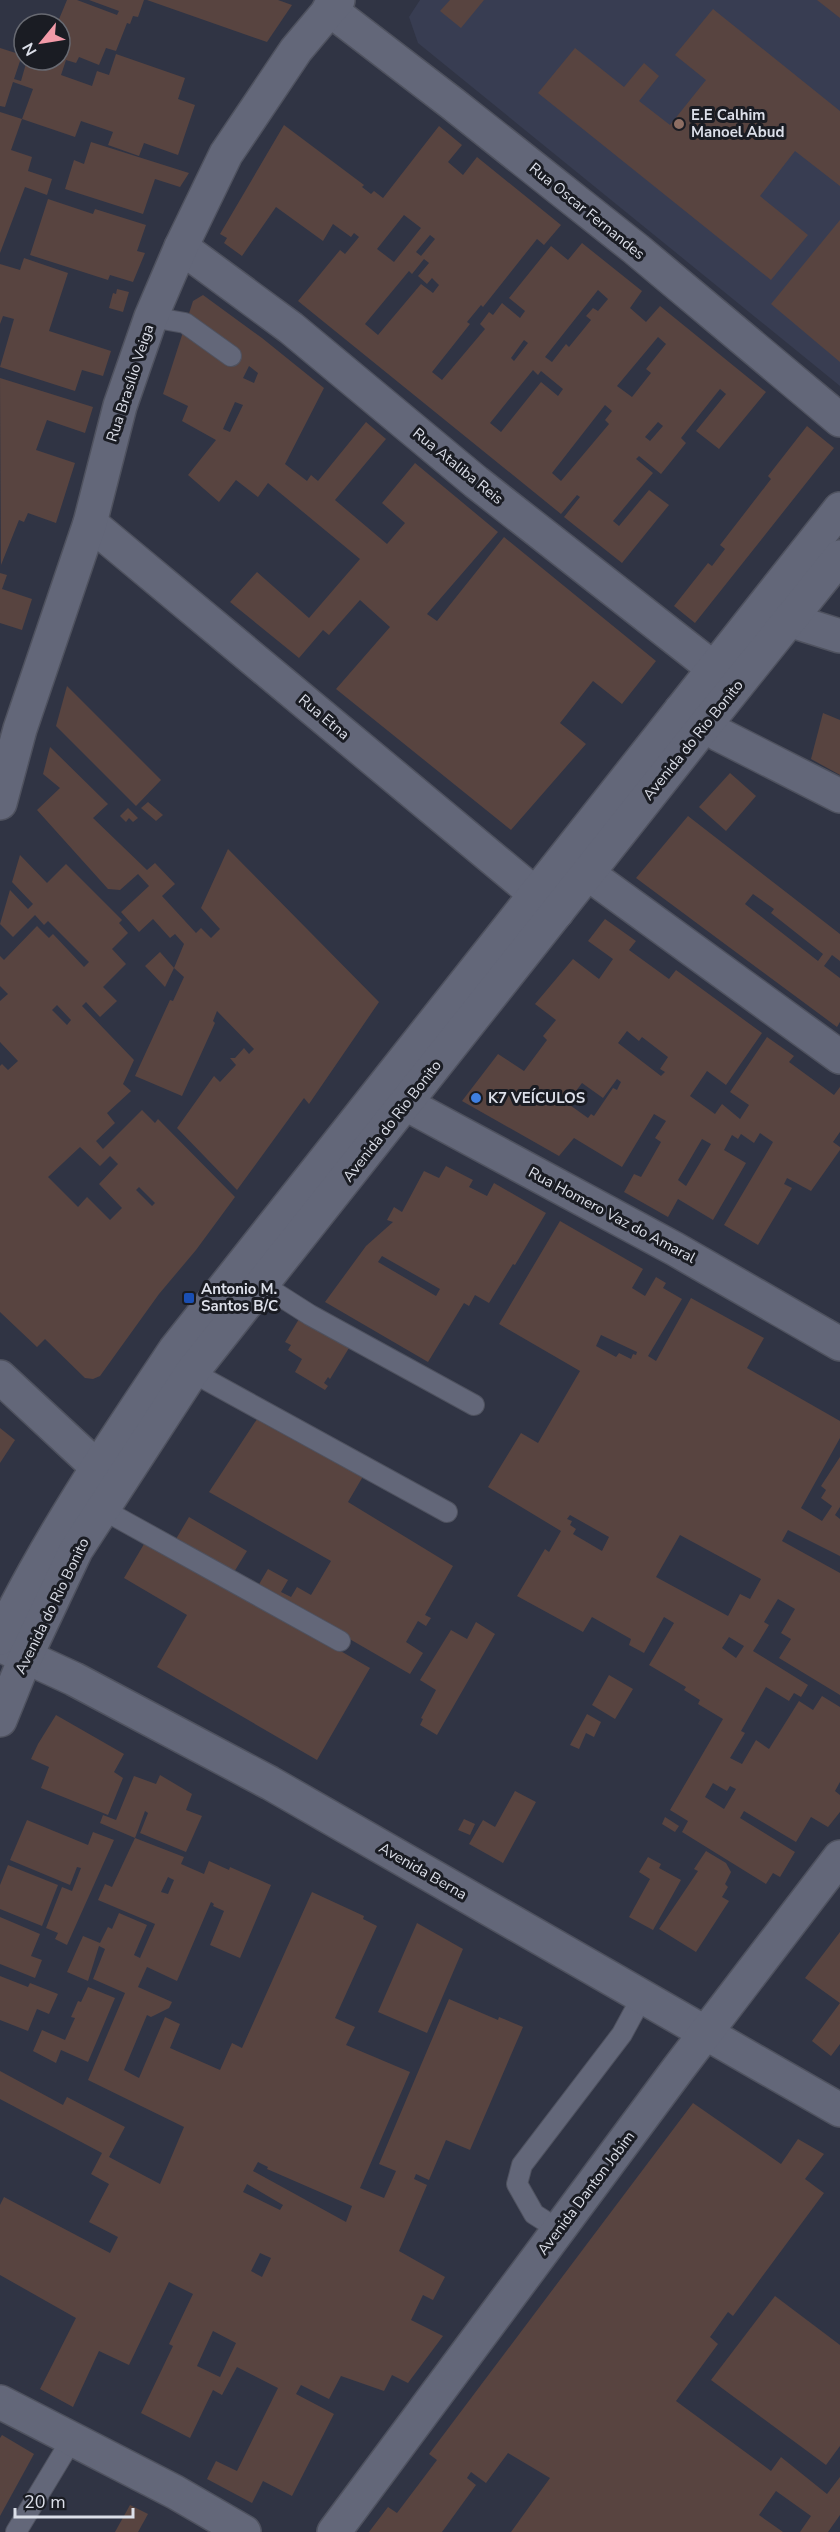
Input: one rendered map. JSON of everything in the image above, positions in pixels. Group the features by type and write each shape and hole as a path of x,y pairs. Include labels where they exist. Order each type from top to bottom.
{"street":[{"name":"Rua Brasílio Veiga","path":"0,804 20,729 90,523 120,406 151,317 180,247 226,154 296,50 334,4"},
{"name":"Rua Oscar Fernandes","path":"334,4 636,249 840,420"},
{"name":"Rua Ataliba Reis","path":"180,247 291,328 476,482 724,678"},
{"name":"Avenida do Rio Bonito","path":"0,1720 9,1647 27,1583 97,1467 175,1350 395,1096 776,612 840,509"},
{"name":"Rua Etna","path":"90,523 546,903"},
{"name":"Avenida do Rio Bonito","path":"776,612 840,558"},
{"path":"776,612 840,636"},
{"name":"Avenida do Rio Bonito","path":"546,903 587,873 693,717"},
{"path":"693,717 840,796"},
{"path":"587,873 840,1057"},
{"name":"Avenida do Rio Bonito","path":"9,1647 76,1550 192,1372 262,1285 395,1096"},
{"name":"Rua Homero Vaz do Amaral","path":"395,1096 675,1249 840,1344"},
{"path":"0,1377 97,1467"},
{"name":"Avenida Berna","path":"9,1647 270,1783 840,2110"},
{"name":"Avenida Danton Jobim","path":"334,2532 705,2033 840,1857"},
{"path":"0,2402 175,2492 244,2532"}],"lane":[{"path":"151,317 184,323 231,356"},
{"path":"262,1285 310,1315 474,1405"},
{"path":"192,1372 447,1512"},
{"path":"102,1509 340,1641"},
{"path":"559,2230 534,2214 517,2184 522,2165 622,2034 642,1997"},
{"path":"16,2532 72,2439"}],"shaded area":[{"name":"E.E Calhim Manoel Abud","path":"420,0 840,0 840,386 418,43 409,17"}],"building":[{"path":"67,0 77,0 117,15 119,11 89,0 144,0 138,17 133,16 130,24 127,23 116,51 106,48 99,65 79,57 76,63 72,62 72,12 62,12"},
{"path":"147,0 278,0 292,5 267,42"},
{"path":"450,0 484,0 461,28 440,11"},
{"path":"817,0 840,0 840,18"},
{"path":"713,9 840,111 840,186 795,151 760,196 808,235 771,280 538,93 575,48 624,87 644,63 659,76 639,101 670,125 706,80 675,55"},
{"path":"0,48 12,52 12,72 16,72 14,79 21,81 24,72 62,72 61,75 92,86 97,71 109,75 116,54 185,78 178,99 195,105 178,155 144,143 139,156 108,145 113,132 81,121 75,137 22,119 33,89 13,82 5,107 0,106"},
{"path":"0,112 22,119 11,150 32,157 28,171 52,179 47,195 25,187 0,253"},
{"path":"284,125 364,185 362,187 371,194 374,191 383,198 439,126 462,145 448,162 463,175 477,157 561,225 544,245 537,239 483,307 481,305 467,322 470,324 432,372 442,380 485,329 480,324 489,312 493,315 502,303 520,318 525,311 509,298 551,246 568,260 582,243 642,291 630,308 646,322 660,306 766,392 719,449 696,431 726,394 720,389 681,438 686,443 661,474 639,456 636,459 653,473 613,521 619,526 649,490 669,505 622,563 564,517 580,497 577,495 561,514 298,301 340,250 345,254 359,237 354,233 351,237 333,224 323,241 276,207 242,256 224,243 227,238 220,234","holes":["404,215 421,228 394,262 377,249","430,235 435,239 421,256 416,252","424,259 429,263 418,276 427,284 432,278 439,285 433,293 421,284 378,335 365,324 409,271 412,274","598,290 608,299 598,311 593,308 586,316 591,320 569,347 566,344 552,362 545,357","658,337 666,344 646,369 651,373 632,397 617,386","524,340 528,343 514,361 511,358","533,370 538,375 541,371 563,389 558,396 541,382 501,432 490,423","605,405 612,411 605,420 609,424 561,481 552,473","658,422 663,426 650,441 645,437"]},
{"path":"91,142 189,173 180,187 155,179 143,214 65,189 74,160 84,164"},
{"path":"48,199 93,214 95,209 146,225 137,251 145,253 133,282 110,275 108,280 30,255"},
{"path":"840,220 840,362 771,304"},
{"path":"24,258 68,273 49,331 111,351 103,376 82,370 75,391 0,367 14,319 3,316 0,324 0,264 20,270"},
{"path":"117,289 129,292 123,312 109,308 113,293 116,294"},
{"path":"203,295 262,338 324,388 285,464 307,481 311,475 318,481 366,422 386,439 335,500 387,544 405,523 382,503 415,463 498,532 427,614 437,621 504,537 656,661 622,704 593,681 560,723 586,744 511,830 336,689 390,627 360,600 329,635 323,630 299,658 230,602 257,572 309,618 360,559 268,483 258,497 236,480 219,502 188,475 216,440 182,421 188,406 163,394 193,301","holes":["249,366 258,373 254,383 243,378","235,402 243,405 230,432 223,429"]},
{"path":"0,378 93,407 85,433 47,420 36,450 75,463 56,523 28,513 24,522 19,520 1,565"},
{"path":"807,426 834,448 695,623 674,606 708,563 712,566 725,549 720,545 771,479 768,476"},
{"path":"0,573 7,575 2,589 32,599 22,630 0,623"},
{"path":"67,686 161,780 136,806 56,726"},
{"path":"823,713 840,720 840,775 811,759"},
{"path":"50,747 108,804 93,818 147,870 155,863 175,884 162,896 196,933 201,928 211,938 220,929 201,908 228,849 379,1002 309,1104 304,1098 237,1190 177,1128 214,1076 220,1082 236,1065 230,1058 235,1058 244,1048 249,1054 254,1049 217,1011 213,1021 215,1023 182,1096 135,1076 170,1000 173,1001 184,977 174,968 184,944 175,934 170,938 153,919 139,932 121,912 149,886 138,874 120,890 108,889 37,810 60,788 43,774"},
{"path":"730,773 756,796 726,831 699,807"},
{"path":"148,802 163,815 156,821 141,808"},
{"path":"128,808 138,818 133,822 129,818 126,822 120,816"},
{"path":"688,816 840,934 840,961 832,955 824,966 840,978 840,1022 837,1027 636,878","holes":["753,894 774,909 771,913 823,954 818,961 745,904"]},
{"path":"20,855 47,883 66,864 122,920 119,923 128,933 112,949 126,964 103,987 117,1001 100,1017 86,1002 82,1006 134,1060 123,1084 131,1091 107,1113 115,1123 96,1141 103,1149 142,1110 155,1123 158,1119 235,1197 196,1250 159,1294 100,1376 93,1379 85,1378 45,1339 37,1347 0,1312 0,1066 2,1064 8,1070 18,1061 0,1042 0,1001 8,994 0,986 0,956 4,960 37,926 49,938 53,934 84,967 89,962 48,921 44,925 35,915 13,937 0,924 10,890 28,909 33,904 12,882","holes":["57,1005 71,1020 67,1025 52,1010","80,1147 100,1166 110,1156 118,1164 99,1184 122,1208 110,1220 87,1197 78,1207 48,1177","139,1187 155,1203 152,1206 136,1190"]},
{"path":"605,919 636,941 629,950 669,979 676,970 762,1033 726,1085 707,1071 690,1096 715,1114 722,1104 740,1119 749,1105 730,1092 767,1037 794,1056 789,1062 834,1095 840,1087 840,1132 833,1142 840,1147 840,1150 811,1191 787,1178 784,1184 792,1188 758,1245 724,1225 773,1142 760,1133 754,1143 741,1134 738,1139 732,1135 724,1150 746,1163 713,1220 678,1199 668,1217 624,1192 634,1174 641,1177 661,1142 655,1138 666,1121 654,1114 622,1167 574,1138 559,1156 462,1101 498,1054 524,1071 547,1040 543,1036 556,1020 535,1004 573,959 599,979 613,959 588,941","holes":["627,1031 639,1041 642,1037 668,1057 660,1069 665,1072 661,1076 618,1043","617,1079 621,1082 617,1090 613,1088 594,1116 591,1114 588,1118 567,1103 582,1083 603,1098","702,1139 711,1144 686,1186 678,1180"]},
{"path":"160,952 174,968 165,987 145,966"},
{"path":"446,1166 473,1180 469,1187 487,1196 494,1183 546,1213 489,1303 475,1295 469,1306 464,1303 428,1362 325,1302 366,1246 393,1222 387,1220 394,1207 402,1212 424,1171 439,1178","holes":["382,1256 440,1289 436,1296 378,1262"]},
{"path":"560,1221 643,1269 632,1288 645,1296 656,1277 666,1283 663,1288 682,1299 648,1356 656,1361 691,1298 764,1338 747,1368 840,1421 840,1438 801,1508 822,1521 832,1506 821,1498 826,1490 821,1486 840,1457 840,1507 835,1515 840,1519 840,1556 788,1530 782,1541 840,1573 840,1695 779,1658 791,1639 781,1633 795,1609 778,1599 764,1622 769,1625 753,1651 808,1685 801,1697 794,1693 789,1701 766,1687 741,1731 745,1733 730,1758 742,1764 756,1740 769,1749 799,1701 813,1710 822,1696 840,1707 840,1782 835,1791 840,1795 840,1812 828,1827 811,1817 796,1842 744,1811 740,1818 795,1852 780,1877 773,1873 766,1884 682,1832 688,1821 670,1810 723,1719 698,1704 700,1700 684,1690 686,1687 649,1665 674,1623 664,1617 644,1653 629,1645 631,1639 592,1617 583,1632 517,1596 545,1549 549,1552 561,1531 488,1487 521,1433 538,1443 580,1371 499,1324","holes":["601,1335 637,1352 631,1359 619,1353 616,1357 596,1346","570,1515 609,1537 602,1551 573,1534 576,1529 570,1525 572,1521 567,1519","680,1535 761,1579 750,1599 740,1594 728,1616 656,1577","729,1637 744,1646 736,1658 722,1648","713,1783 727,1791 730,1786 736,1789 724,1809 705,1797"]},
{"path":"299,1319 324,1335 328,1328 352,1343 330,1379 328,1377 324,1383 328,1386 325,1390 295,1372 302,1359 288,1350 291,1345 285,1342"},
{"path":"261,1413 365,1473 348,1502 453,1566 425,1615 431,1618 426,1626 418,1621 406,1642 423,1653 410,1674 258,1586 268,1569 288,1580 281,1592 291,1597 297,1587 311,1595 331,1561 209,1492"},
{"path":"0,1428 15,1440 0,1463"},
{"path":"189,1517 247,1551 234,1572 176,1539"},
{"path":"147,1539 370,1668 317,1760 157,1667 187,1615 124,1578"},
{"path":"476,1622 495,1634 437,1735 420,1725 423,1719 421,1718 436,1690 420,1680 451,1630 467,1639"},
{"path":"609,1675 633,1689 615,1719 592,1705"},
{"path":"587,1714 601,1722 594,1737 586,1733 579,1749 570,1745"},
{"path":"56,1715 124,1754 114,1772 123,1778 108,1815 41,1788 49,1767 31,1759"},
{"path":"160,1775 192,1794 186,1810 202,1816 186,1852 140,1833 148,1813 145,1811 135,1838 100,1823 103,1815 116,1820 134,1776 156,1784"},
{"path":"515,1791 536,1802 503,1863 469,1844 483,1820 495,1827"},
{"path":"665,1817 679,1826 675,1832 662,1824"},
{"path":"464,1819 475,1824 470,1835 458,1830"},
{"path":"27,1820 88,1845 93,1832 114,1840 67,1945 55,1939 58,1933 46,1928 62,1887 72,1891 81,1868 77,1867 70,1885 10,1860"},
{"path":"135,1838 184,1857 181,1864 204,1874 209,1861 229,1870 230,1867 271,1885 240,1958 210,1945 224,1911 213,1906 211,1902 177,1981 147,1967 138,1987 172,2002 169,2008 151,2017 147,2015 124,2070 139,2078 165,2017 180,2024 170,2048 220,2070 232,2043 242,2048 312,1892 364,1916 363,1919 377,1926 335,2018 355,2027 346,2045 410,2072 360,2188 384,2198 396,2171 379,2164 449,1999 498,2020 499,2017 523,2027 470,2150 446,2140 429,2180 416,2174 414,2179 427,2185 399,2251 445,2277 433,2300 423,2295 411,2320 443,2336 408,2383 392,2375 384,2391 341,2376 329,2399 301,2385 296,2394 334,2414 292,2496 263,2481 252,2503 207,2479 216,2461 237,2471 278,2388 237,2367 222,2395 213,2390 190,2438 141,2413 173,2346 169,2344 193,2294 169,2282 129,2365 99,2351 73,2407 40,2389 76,2318 0,2275 0,2205 4,2197 110,2253 118,2237 89,2222 109,2184 91,2174 102,2153 0,2099 0,2071 63,2105 67,2097 125,2127 109,2157 160,2184 184,2127 88,2080 125,1993 93,1979 105,1949 99,1946 88,1981 67,1972 83,1936 100,1943 108,1927 112,1929 119,1913 147,1925 134,1955 140,1958 155,1924 98,1900 105,1884 112,1887","holes":["168,1877 174,1880 168,1894 161,1892","258,2162 268,2167 267,2169 352,2206 346,2222 253,2171","247,2184 283,2205 280,2210 243,2192","260,2253 271,2258 262,2277 251,2271","213,2331 236,2343 220,2377 197,2366"]},
{"path":"706,1851 726,1863 731,1872 725,1884 728,1887 722,1897 729,1901 696,1952 659,1929 698,1871 694,1869"},
{"path":"648,1857 661,1864 659,1868 681,1880 653,1930 629,1917 650,1879 639,1872"},
{"path":"8,1865 58,1885 42,1926 0,1909 0,1885"},
{"path":"0,1917 40,1934 31,1956 42,1960 35,1978 0,1964"},
{"path":"417,1923 463,1949 427,2033 378,2012"},
{"path":"840,1932 840,2003 805,1978"},
{"path":"0,1976 28,1987 30,1983 58,1994 49,2014 37,2009 28,2031 0,2020"},
{"path":"88,1987 115,1998 88,2062 61,2050 56,2063 33,2051 42,2030 65,2040 75,2018 71,2017"},
{"path":"840,2003 840,2044 831,2056 812,2041"},
{"path":"693,2103 781,2164 798,2139 824,2154 805,2179 824,2193 733,2316 728,2312 710,2337 718,2344 676,2401 771,2471 781,2457 827,2494 840,2477 840,2515 828,2532 800,2532 811,2516 776,2491 759,2515 783,2532 511,2532 550,2478 508,2453 486,2483 471,2472 467,2478 476,2485 442,2532 369,2532 388,2507 397,2513 437,2460 429,2454"},
{"path":"775,2296 840,2345 840,2446 826,2465 711,2380"},
{"path":"2,2435 34,2454 0,2516 0,2438"},
{"path":"130,2505 148,2514 138,2532 115,2532"}],"place":[{"name":"E.E Calhim Manoel Abud","path":"679,124"},
{"name":"K7 VEÍCULOS","path":"476,1098"},
{"name":"Antonio M. Santos B/C","path":"189,1298"}]}
